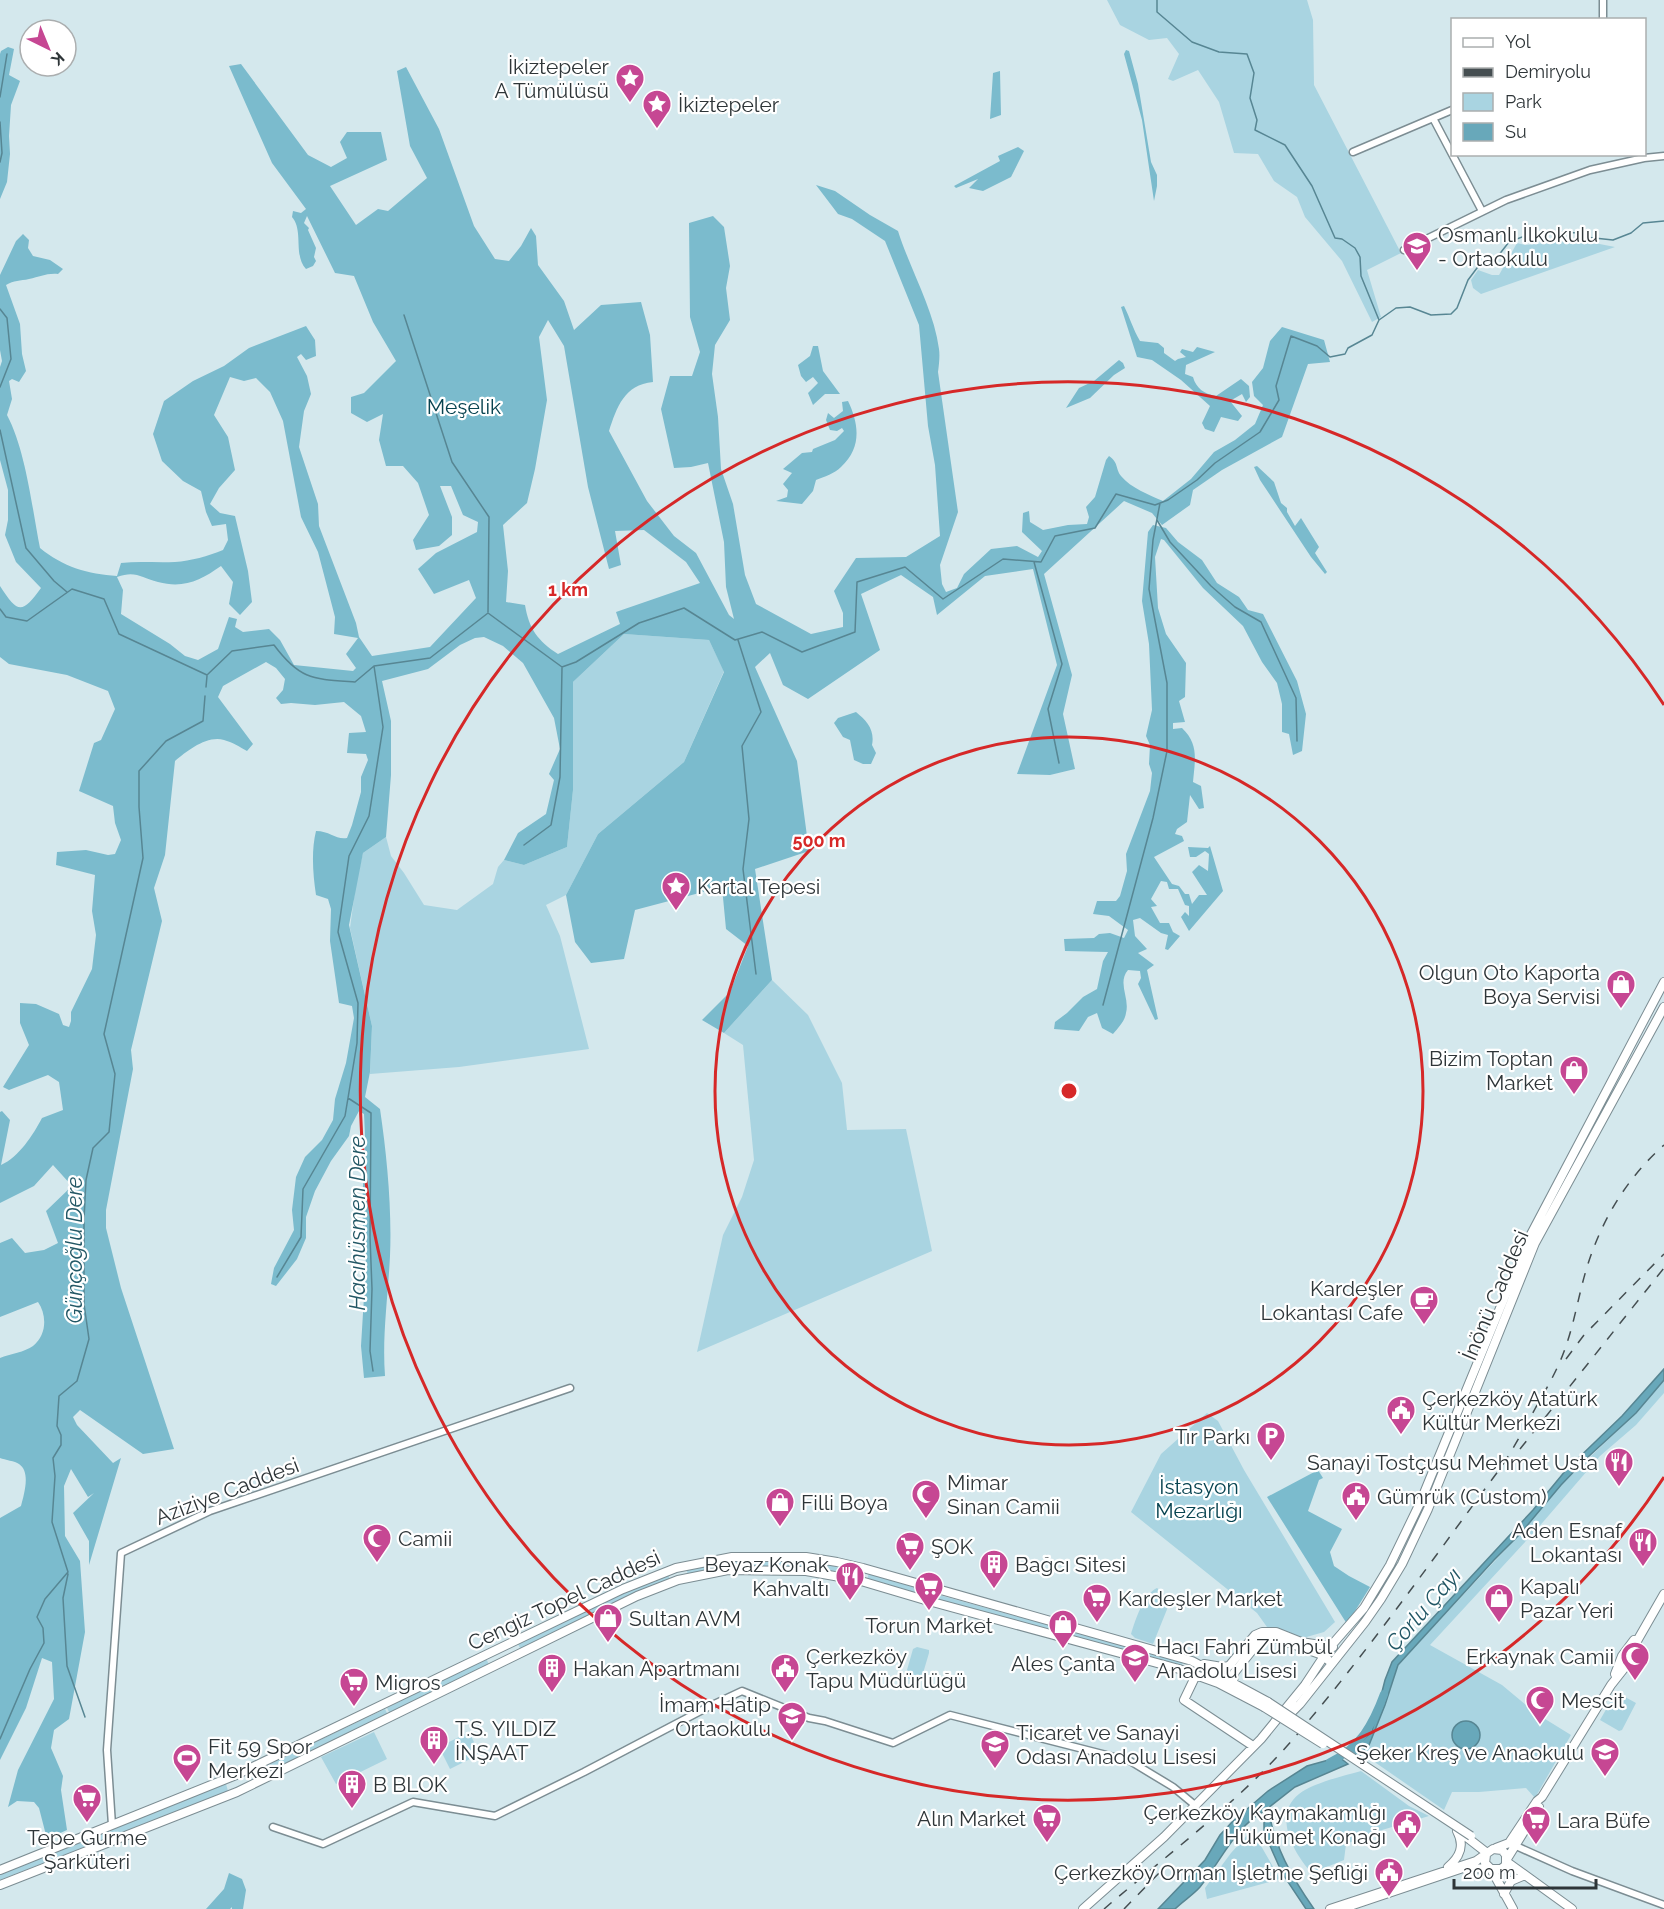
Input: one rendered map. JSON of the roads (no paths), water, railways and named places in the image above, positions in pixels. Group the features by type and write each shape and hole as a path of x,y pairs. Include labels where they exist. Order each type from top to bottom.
{"main road":[{"name":"İnönü Caddesi","path":"1284,1715 1336,1659 1382,1599 1402,1564 1428,1509 1528,1240 1664,982"},
{"name":"İnönü Caddesi","path":"1330,1647 1364,1608 1390,1565 1420,1503 1535,1243 1664,1007"},
{"name":"Cengiz Topel Caddesi","path":"0,1870 232,1777 623,1588 670,1570 732,1557 806,1557 863,1568 1194,1662 1266,1704"},
{"name":"Cengiz Topel Caddesi","path":"0,1885 243,1789 637,1596 678,1580 728,1570 806,1571 859,1580 1196,1675 1266,1704"},
{"path":"1330,1909 1463,1868 1501,1869 1664,1594"},
{"path":"1194,1662 1226,1667 1255,1635 1262,1632 1276,1632 1301,1642 1336,1649 1338,1656 1331,1661 1324,1656 1270,1636 1262,1638 1234,1673 1233,1684"},
{"path":"1083,1909 1139,1861 1196,1806 1284,1715 1330,1647"},
{"path":"1196,1675 1184,1700 1253,1746"},
{"path":"1266,1704 1456,1830 1490,1851 1504,1852 1507,1860 1572,1909"},
{"path":"1266,1704 1471,1836 1490,1851"},
{"path":"232,1777 243,1789"},
{"path":"232,1777 230,1787 234,1793"},
{"path":"1341,1909 1443,1870 1476,1861 1490,1851 1509,1843 1542,1797"},
{"path":"1443,1870 1457,1858 1461,1850 1461,1838 1456,1830"},
{"path":"1490,1851 1485,1863 1491,1869 1513,1909"},
{"path":"1504,1894 1511,1881 1525,1875"}],"street":[{"path":"1603,0 1603,18"},
{"path":"1353,152 1434,120 1451,111"},
{"path":"1434,120 1451,152"},
{"path":"1453,156 1482,211"},
{"path":"1404,250 1506,200 1599,168 1664,156"},
{"name":"Aziziye Caddesi","path":"112,1825 107,1750 121,1553 210,1511 570,1388"},
{"path":"273,1827 323,1844 413,1802 495,1816 742,1691 809,1719 825,1721 893,1743 950,1715 1130,1761 1173,1787 1196,1806"},
{"path":"1516,1846 1582,1875 1664,1905"}],"water":[{"path":"1664,1369 1664,1380 1636,1413 1561,1485 1520,1534 1398,1665 1369,1745 1358,1758 1351,1752 1372,1731 1392,1662 1533,1510 1566,1470 1622,1416"},
{"path":"1466,1721 1476,1725 1480,1735 1476,1745 1466,1749 1456,1745 1452,1735 1456,1725"},
{"path":"1339,1757 1348,1764 1295,1787 1268,1808 1275,1836 1285,1861 1314,1909 1306,1909 1282,1873 1264,1830 1264,1811 1244,1826 1194,1893 1175,1909 1158,1909 1205,1860 1220,1835 1232,1822 1268,1791 1307,1766"}],"waterway":[{"path":"1157,0 1157,12 1192,42 1219,52 1247,54 1254,73 1250,98 1257,120 1255,130 1285,145 1312,186 1335,238 1342,239 1355,248 1360,257 1361,276 1379,320"},
{"path":"0,97 7,54"},
{"path":"0,122 2,153 0,162"},
{"path":"0,609 6,617 27,621 72,589 104,599 119,634 207,675 232,651 274,645 283,657 308,676 355,682 374,666 430,658 488,613 562,667 576,662 639,623 684,608 735,640 762,632 802,652 855,632 857,582 905,567 943,599 1003,559 1041,562 1055,536 1095,528 1116,494 1155,505 1168,500 1197,480 1215,463 1260,432 1279,400 1276,386 1291,336 1317,346 1330,357 1345,354 1348,348 1372,335 1379,320 1396,308 1410,307 1431,315 1451,314 1457,308 1468,280 1480,264 1498,256 1509,242 1530,234 1560,232 1579,233 1585,237 1613,240 1631,233 1643,223 1664,221"},
{"path":"0,309 7,318 11,359 0,387"},
{"path":"404,315 452,462 489,517 488,612"},
{"path":"0,430 26,548 54,581 67,592"},
{"path":"1103,1005 1153,818 1167,751 1167,683 1149,589 1153,540 1160,503"},
{"path":"1157,520 1170,542 1211,586 1235,607 1261,622 1296,698 1297,741"},
{"path":"1034,562 1062,664 1048,709 1059,763"},
{"path":"738,640 761,712 742,746 749,819 743,869 756,974"},
{"name":"Hacıhüsmen Dere","path":"373,1371 370,1351 371,1113 348,1098 357,1043 358,1003 338,932 349,856 369,816 383,727 374,666"},
{"path":"524,845 551,825 560,777 562,668"},
{"name":"Günçoğlu Dere","path":"206,687 207,676"},
{"name":"Günçoğlu Dere","path":"0,1739 30,1669 44,1643 43,1628 37,1617 45,1599 68,1572 52,1522 55,1476 53,1458 61,1445 61,1435 57,1426 59,1396 77,1381 89,1339 84,1304 86,1180 93,1148 109,1132 115,1074 104,1034 143,858 139,771 166,741 203,721 205,696"},
{"path":"277,1277 301,1237 303,1189 345,1116 348,1098"},
{"path":"68,1574 63,1598 67,1666 85,1717"},
{"name":"Çorlu Çayı","path":"1330,1762 1350,1750 1364,1734 1384,1694"}],"railway":[{"path":"1104,1909 1227,1806 1294,1738 1373,1640 1499,1470 1560,1362 1587,1267 1608,1216 1638,1171 1664,1145"},
{"path":"1566,1359 1584,1335 1664,1254"},
{"path":"1520,1449 1664,1268"},
{"path":"1124,1909 1162,1870"}],"place":[{"name":"İkiztepeler A Tümülüsü","path":"630,104"},
{"name":"İkiztepeler","path":"657,130"},
{"name":"Osmanlı İlkokulu - Ortaokulu","path":"1417,272"},
{"name":"Kartal Tepesi","path":"676,912"},
{"name":"Olgun Oto Kaporta Boya Servisi","path":"1621,1010"},
{"name":"Bizim Toptan Market","path":"1574,1096"},
{"name":"Kardeşler Lokantası Cafe","path":"1424,1326"},
{"name":"Çerkezköy Atatürk Kültür Merkezi","path":"1401,1436"},
{"name":"Tır Parkı","path":"1271,1462"},
{"name":"Sanayi Tostçusu Mehmet Usta","path":"1619,1488"},
{"name":"Mimar Sinan Camii","path":"926,1520"},
{"name":"Gümrük (Custom)","path":"1356,1522"},
{"name":"Filli Boya","path":"780,1528"},
{"name":"Camii","path":"377,1564"},
{"name":"Aden Esnaf Lokantası","path":"1643,1568"},
{"name":"ŞOK","path":"910,1572"},
{"name":"Bağcı Sitesi","path":"994,1590"},
{"name":"Beyaz Konak Kahvaltı","path":"850,1602"},
{"name":"Torun Market","path":"929,1612"},
{"name":"Kardeşler Market","path":"1097,1624"},
{"name":"Kapalı Pazar Yeri","path":"1499,1624"},
{"name":"Sultan AVM","path":"608,1644"},
{"name":"Ales Çanta","path":"1063,1650"},
{"name":"Erkaynak Camii","path":"1635,1682"},
{"name":"Hacı Fahri Zümbül Anadolu Lisesi","path":"1135,1684"},
{"name":"Hakan Apartmanı","path":"552,1694"},
{"name":"Çerkezköy Tapu Müdürlüğü","path":"785,1694"},
{"name":"Migros","path":"354,1708"},
{"name":"Mescit","path":"1540,1726"},
{"name":"İmam Hatip Ortaokulu","path":"792,1742"},
{"name":"T.S. YILDIZ İNŞAAT","path":"434,1766"},
{"name":"Ticaret ve Sanayi Odası Anadolu Lisesi","path":"995,1770"},
{"name":"Şeker Kreş ve Anaokulu","path":"1605,1778"},
{"name":"Fit 59 Spor Merkezi","path":"187,1784"},
{"name":"B BLOK","path":"352,1810"},
{"name":"Tepe Gurme Şarküteri","path":"87,1824"},
{"name":"Alın Market","path":"1047,1844"},
{"name":"Lara Büfe","path":"1536,1846"},
{"name":"Çerkezköy Kaymakamlığı Hükümet Konağı","path":"1407,1850"},
{"name":"Çerkezköy Orman İşletme Şefliği","path":"1389,1898"}],"park label":[{"name":"Meşelik","path":"464,406"},
{"name":"İstasyon Mezarlığı","path":"1199,1498"}]}
